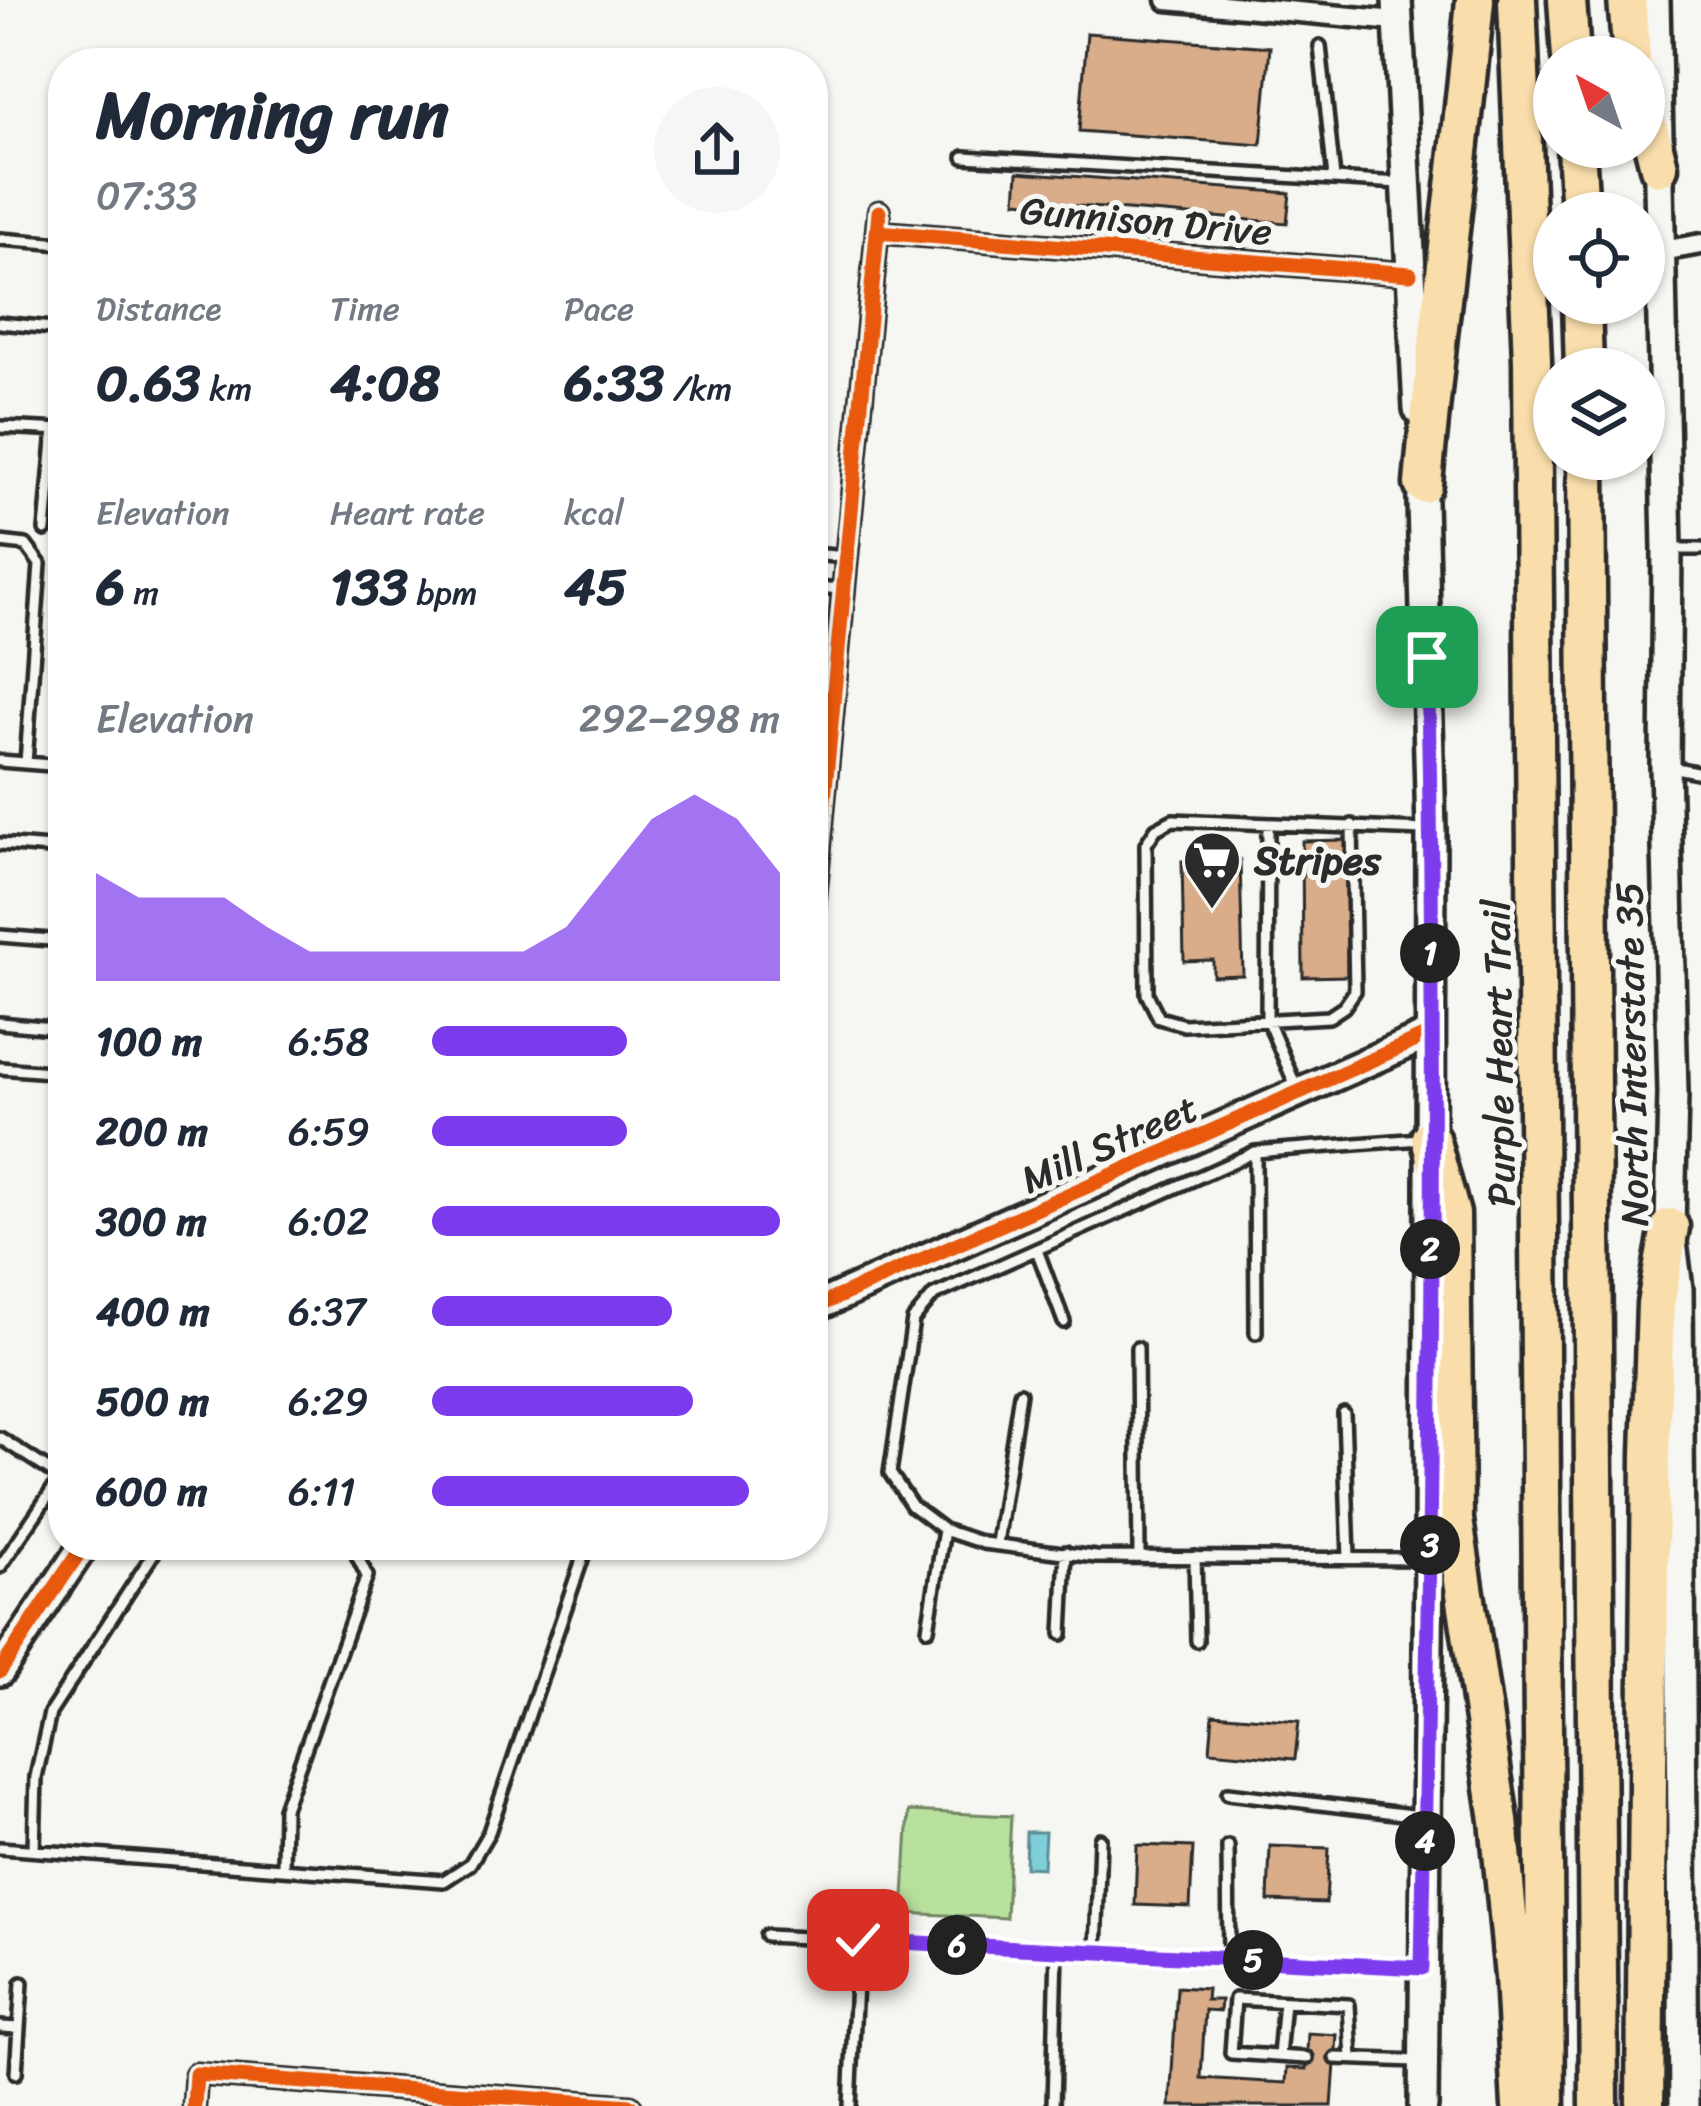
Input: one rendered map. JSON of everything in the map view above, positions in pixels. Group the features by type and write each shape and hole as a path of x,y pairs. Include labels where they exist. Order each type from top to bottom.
{"highway":[{"path":"1423,484 1440,290 1475,0"},
{"name":"Purple Heart Trail","path":"1517,0 1532,360 1546,2106"},
{"path":"1567,0 1570,36"},
{"path":"1627,0 1630,36"},
{"path":"1586,480 1599,2106"},
{"path":"1430,1138 1450,1214 1454,1520 1499,1820 1521,2106"},
{"path":"1645,2106 1651,1432 1656,1304 1670,1227"}],"main road":[{"name":"North Interstate 35","path":"1655,0 1656,36"},
{"path":"1397,10 1423,484 1431,830 1423,2106"},
{"name":"North Interstate 35","path":"1662,324 1673,1093 1670,1227 1691,1515 1692,1938 1684,2106"},
{"name":"Mill Street","path":"828,1301 1430,1034"},
{"path":"0,1671 74,1560"}],"street":[{"path":"1167,0 1397,10"},
{"name":"Gunnison Drive","path":"846,557 878,222 1410,274"},
{"path":"1665,249 1701,244"},
{"path":"828,734 846,557"},
{"path":"194,2106 196,2074 399,2097 630,2106"}],"lane":[{"path":"1320,46 1334,178"},
{"path":"964,157 1406,184"},
{"path":"0,239 48,243"},
{"path":"0,323 48,328"},
{"path":"0,427 48,429"},
{"path":"45,530 48,507"},
{"path":"0,542 26,545 40,564 26,763"},
{"path":"1667,549 1701,549"},
{"path":"828,555 846,557"},
{"path":"828,588 843,589"},
{"path":"0,761 48,765"},
{"path":"1665,766 1701,773"},
{"path":"1352,825 1355,991 1344,1006 1329,1017 1184,1025 1159,1018 1147,994 1146,844 1156,829 1173,820 1352,825 1431,830"},
{"path":"1268,825 1268,1019 1299,1095"},
{"path":"0,844 48,848"},
{"path":"0,936 48,940"},
{"path":"0,1023 48,1027"},
{"path":"0,1068 48,1072"},
{"path":"1430,1138 1255,1152 934,1295 914,1320 890,1473 912,1506 944,1530 997,1543 1138,1557 1430,1558"},
{"path":"1255,1152 1256,1333"},
{"path":"1037,1250 1064,1322"},
{"path":"1138,1348 1138,1557"},
{"path":"997,1543 1020,1393"},
{"path":"1344,1414 1349,1558"},
{"path":"0,1438 48,1469"},
{"path":"0,1567 48,1498"},
{"path":"928,1629 944,1530"},
{"path":"1062,1634 1066,1552"},
{"path":"1195,1557 1197,1641"},
{"path":"34,1850 36,1777 50,1713 149,1560"},
{"path":"284,1867 284,1808 368,1576 360,1560"},
{"path":"0,1848 444,1881 470,1864 489,1832 581,1560"},
{"path":"1228,1793 1425,1816"},
{"path":"1096,1952 1100,1839"},
{"path":"1228,1846 1229,1958"},
{"path":"766,1936 1422,1968"},
{"path":"850,2106 858,1940"},
{"path":"1053,2106 1057,1950"},
{"path":"16,2073 22,1983"},
{"path":"1307,2058 1231,2053 1235,2000 1349,2005 1352,2059"},
{"path":"1279,2056 1284,2002"},
{"path":"0,2027 19,2028"},
{"path":"1335,2059 1423,2061"}],"green space":[{"path":"909,1811 1011,1816 1006,1918 903,1913"}],"water":[{"path":"1026,1832 1045,1832 1043,1868 1025,1867"}],"building":[{"path":"1087,33 1270,47 1261,145 1079,131"},
{"path":"1018,172 1290,193 1287,223 1016,201"},
{"path":"1346,840 1347,976 1303,977 1302,841"},
{"name":"Stripes","path":"1240,859 1243,975 1213,976 1213,960 1184,961 1182,861"},
{"path":"1213,1714 1299,1721 1295,1759 1210,1751"},
{"path":"1137,1845 1193,1847 1190,1907 1135,1905"},
{"path":"1270,1846 1329,1848 1326,1903 1268,1901"},
{"path":"1177,1987 1207,1989 1206,2000 1221,2000 1220,2011 1205,2010 1201,2078 1286,2083 1287,2068 1306,2069 1308,2033 1337,2035 1332,2106 1170,2106"}],"cycle path":[{"path":"828,756 879,212"},
{"path":"877,232 1410,274"},
{"path":"828,1301 1430,1034"},
{"path":"0,1671 74,1560"},
{"path":"194,2106 196,2074 630,2106"}],"place":[{"name":"Stripes","path":"1212,911"}],"route":[{"path":"858,1940 1422,1968 1430,1558 1427,657"}]}
